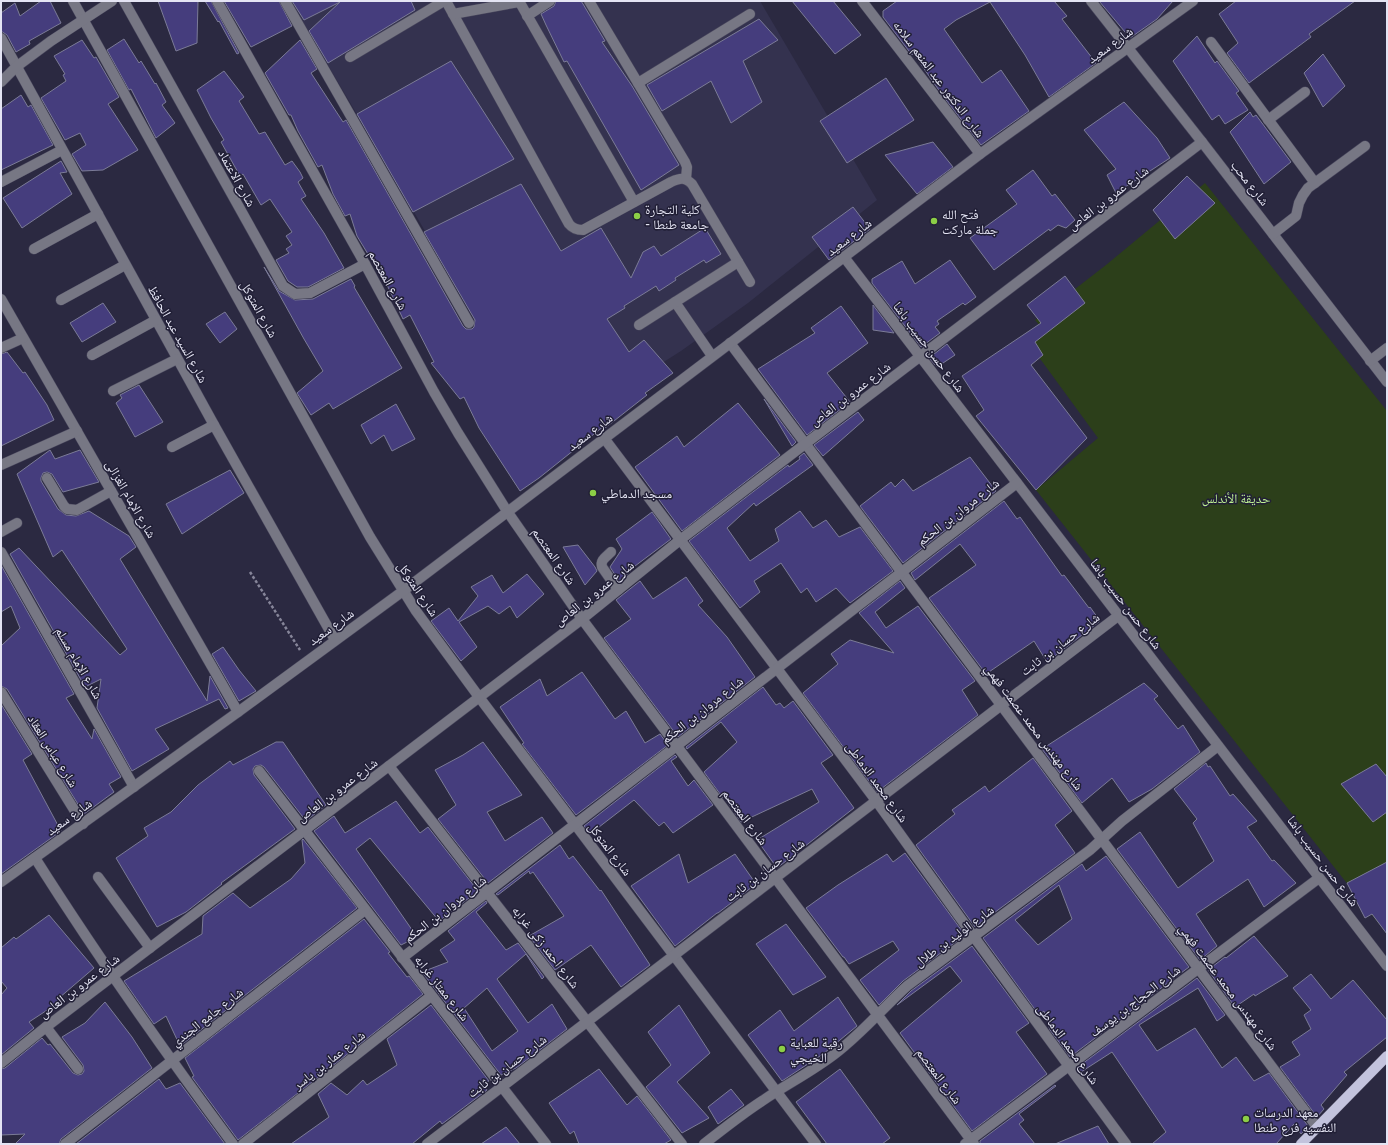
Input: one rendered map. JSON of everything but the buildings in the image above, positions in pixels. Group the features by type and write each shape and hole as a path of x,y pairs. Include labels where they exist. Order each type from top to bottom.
{"main road":[{"path":"1301,1144 1387,1056"}],"street":[{"name":"شارع المتوكل","path":"73,1 370,537 403,591 479,697 816,1144"},
{"path":"1,82 16,67 51,41 112,1"},
{"name":"شارع الاعتماد","path":"124,1 283,286 295,294 310,293 365,264"},
{"name":"شارع المعتصم","path":"216,1 365,264 442,406 507,511 582,619 970,1142"},
{"path":"285,1 469,324"},
{"path":"350,57 445,1 573,228 583,230 679,178 686,179 692,184 750,282"},
{"path":"527,16 550,1"},
{"path":"588,1 685,162 687,167 686,179"},
{"name":"شارع الدكتور عبد المنعم سلامه","path":"862,1 980,154"},
{"name":"شارع محب","path":"1091,1 1387,382"},
{"name":"شارع سعيد","path":"1,882 238,712 403,591 980,154 1194,1"},
{"path":"453,14 519,2 634,202"},
{"path":"638,84 750,14"},
{"name":"شارع السيد عبد الحافظ","path":"1,38 177,359 335,640"},
{"path":"1211,42 1315,183"},
{"path":"1268,120 1306,92"},
{"name":"شارع عمرو بن العاص","path":"1,1063 46,1027 582,619 680,540 805,444 1202,142"},
{"path":"1273,234 1296,216 1303,195 1308,188 1365,146"},
{"path":"1,182 62,150"},
{"path":"34,249 98,214"},
{"name":"شارع حسن حسيب باشا","path":"844,257 1387,966"},
{"path":"639,325 738,262"},
{"path":"61,300 126,265"},
{"name":"شارع الإمام الغزالى","path":"1,299 238,712"},
{"path":"675,302 712,356"},
{"path":"92,355 156,320"},
{"path":"1,348 23,338"},
{"name":"شارع مهندس محمد عصمت فهمي","path":"730,343 1317,1127"},
{"path":"1370,361 1387,348"},
{"path":"114,391 177,359"},
{"path":"172,447 214,425"},
{"path":"1,465 77,431"},
{"name":"شارع محمد الدماطى","path":"604,438 877,802 1068,1067 1126,1144"},
{"path":"47,478 64,506 72,510 76,510 111,491"},
{"name":"شارع مروان بن الحكم","path":"402,958 1017,483"},
{"path":"1,532 18,523"},
{"name":"شارع الإمام مسلم","path":"1,552 134,787"},
{"path":"611,552 602,560 601,563 602,567 618,590"},
{"name":"شارع حسان بن ثابت","path":"427,1144 775,878 877,802 1118,616"},
{"name":"شارع عباس العقاد","path":"1,692 82,824"},
{"name":"شارع الوليد بن طلال","path":"704,1144 749,1110 814,1069 837,1052 859,1034 908,986 1059,874 1102,840 1122,821 1218,746"},
{"name":"شارع احمد زكى غرابه","path":"389,766 682,1144"},
{"name":"شارع ممتاز غرابه","path":"259,771 546,1144"},
{"path":"35,858 112,977 233,1144"},
{"path":"98,877 150,948"},
{"name":"شارع الحجاج بن يوسف","path":"970,1142 1320,878"},
{"name":"شارع جامع الجندي","path":"65,1144 365,910"},
{"name":"شارع عمار بن ياسر","path":"243,1144 431,996"},
{"path":"46,1027 78,1070"}],"path":[{"path":"250,572 307,661"}],"shaded area":[{"name":"كلية التجارة - جامعة طنطا","path":"290,1 760,1 877,200 748,303 681,351 544,438 391,172"}],"green space":[{"name":"حديقة الأندلس","path":"1205,183 1387,411 1387,934 1036,490 1098,438 1030,345 1045,332 1035,320 1106,265"}],"place":[{"name":"كلية التجارة - جامعة طنطا","path":"637,216"},
{"name":"فتح الله جملة ماركت","path":"934,221"},
{"name":"مسجد الدماطي","path":"593,493"},
{"name":"رقية للعباية الخيجي","path":"782,1049"},
{"name":"معهد الدرسات النفسيه فرع طنطا","path":"1246,1119"}]}
